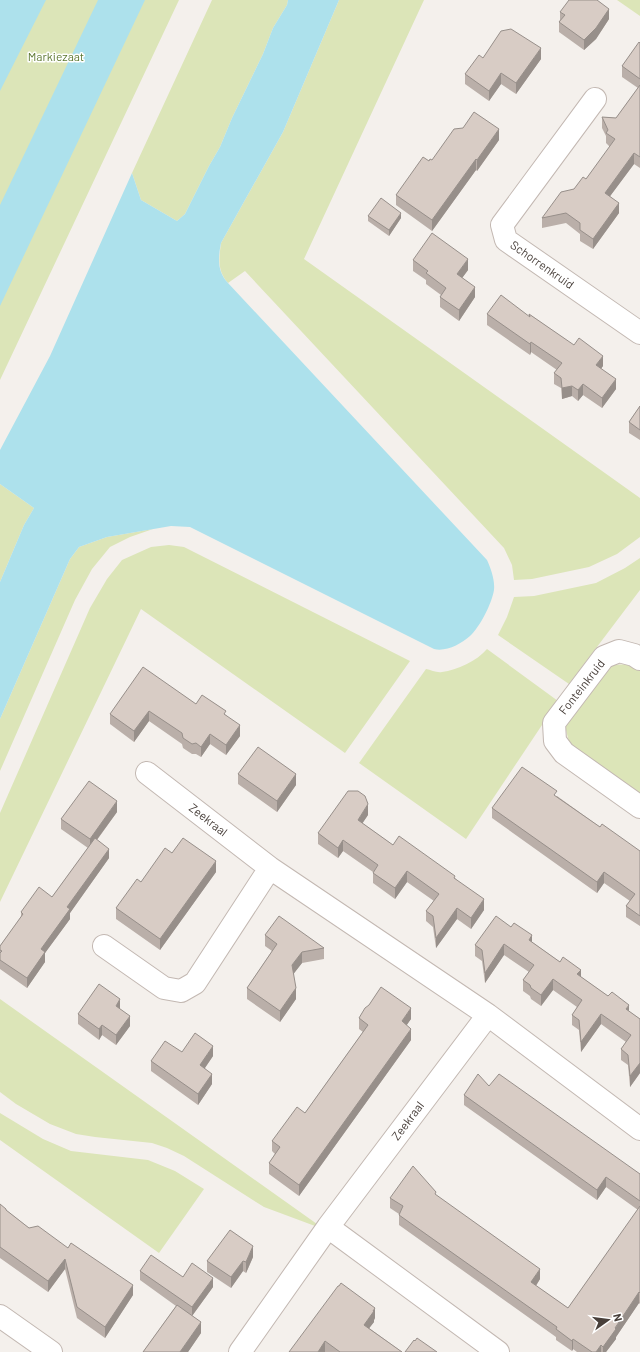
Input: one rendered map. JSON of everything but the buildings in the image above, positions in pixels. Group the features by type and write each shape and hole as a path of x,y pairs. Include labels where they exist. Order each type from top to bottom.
{"street":[{"name":"Schorrenkruid","path":"595,99 502,225 506,240 640,332"},
{"name":"Fonteinkruid","path":"640,659 634,655 619,651 604,657 554,724 555,741 564,753 640,807"},
{"name":"Zeekraal","path":"147,773 270,868 488,1015 640,1129"},
{"path":"104,946 164,988 181,991 196,983 270,868"},
{"name":"Zeekraal","path":"240,1352 328,1228 488,1015"},
{"path":"328,1228 498,1352"},
{"path":"0,1316 50,1352"}],"green space":[{"name":"Markiezaat","path":"0,0 179,0 0,380"},
{"path":"212,0 288,0 287,5 273,28 263,54 232,118 220,147 185,214 177,221 141,200 132,173"},
{"path":"339,0 424,0 304,259 640,498 640,537 617,554 589,567 532,579 514,580 512,565 504,548 245,271 228,283 224,278 220,269 219,259 221,243 283,132"},
{"path":"617,0 640,0 640,16"},
{"path":"0,484 34,508 24,525 0,582"},
{"path":"153,529 130,537 110,547 92,569 75,600 0,771 0,719 70,559 79,547 107,537"},
{"path":"169,545 184,547 410,661 345,753 141,609 0,902 0,813 90,608 107,579 122,560 151,547"},
{"path":"640,558 640,590 569,684 498,635 507,617 514,597 534,596 596,583 625,568"},
{"path":"487,649 558,701 466,839 359,763 426,669 436,672 448,671 472,661"},
{"path":"633,664 640,670 640,796 570,746 565,726 610,665"},
{"path":"0,999 317,1224 315,1226 264,1207 184,1156 167,1148 152,1143 76,1134 50,1124 16,1104 0,1092"},
{"path":"0,1113 43,1139 71,1151 148,1160 175,1171 204,1189 159,1253 0,1140"}],"water":[{"path":"0,0 46,0 0,91"},
{"path":"98,0 145,0 0,306 0,205"},
{"path":"288,0 339,0 283,132 221,243 219,254 220,269 228,283 487,560 494,582 494,590 491,601 481,621 470,636 453,647 439,650 434,649 190,527 171,526 107,537 79,547 70,559 0,719 0,582 24,525 34,508 0,484 0,450 50,356 132,173 141,200 177,221 185,214 220,147 232,118 263,54 273,28 287,5"}]}
